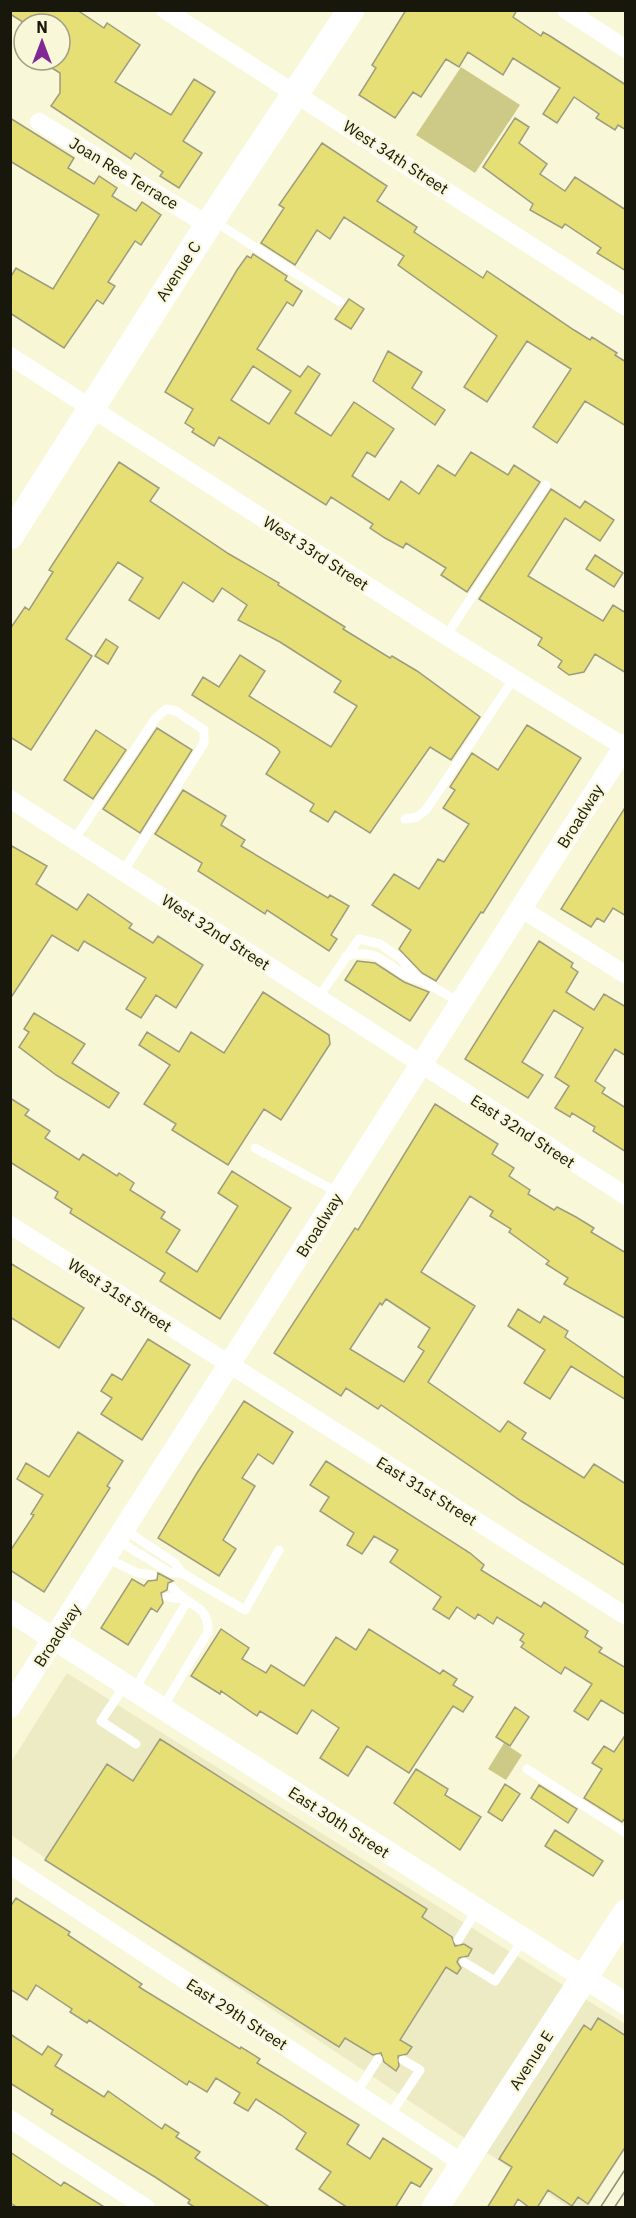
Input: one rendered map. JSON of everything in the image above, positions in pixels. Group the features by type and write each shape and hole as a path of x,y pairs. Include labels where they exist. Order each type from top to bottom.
{"main road":[{"name":"Avenue C","path":"10,536 210,222 298,94 351,10"},
{"name":"Avenue E","path":"435,2208 626,1913"}],"street":[{"name":"West 34th Street","path":"165,10 626,307"},
{"path":"566,10 626,49"},
{"name":"Joan Ree Terrace","path":"39,122 210,222"},
{"name":"West 33rd Street","path":"10,356 446,636 625,746"},
{"name":"Broadway","path":"10,1707 625,746"},
{"name":"West 32nd Street","path":"10,799 421,1065"},
{"path":"522,909 626,975"},
{"name":"East 32nd Street","path":"421,1065 626,1196"},
{"name":"West 31st Street","path":"10,1225 229,1366"},
{"name":"East 31st Street","path":"229,1366 626,1616"},
{"name":"East 30th Street","path":"10,1611 583,1979 626,2004"},
{"name":"East 29th Street","path":"10,1865 464,2164"},
{"path":"10,2119 146,2208"}],"lane":[{"path":"210,222 340,302"},
{"path":"446,636 546,485"},
{"path":"405,819 417,818 426,810 514,678"},
{"path":"74,840 155,719 166,709 176,711 204,730 204,743 123,872"},
{"path":"318,998 337,974 346,956 359,939 380,944 400,958 423,982 461,1003"},
{"path":"255,1148 339,1193"},
{"path":"116,1542 138,1573 149,1579"},
{"path":"116,1542 171,1573 182,1574 245,1610 279,1551"},
{"path":"173,1588 185,1601"},
{"path":"162,1709 208,1632 209,1620 203,1610 185,1601 167,1597"},
{"path":"136,1744 101,1721 129,1687 185,1601"},
{"path":"527,1769 626,1833"},
{"path":"458,1940 477,1910"},
{"path":"464,1962 495,1981 522,1940"},
{"path":"357,2093 378,2059"},
{"path":"390,2115 420,2070 403,2060"}],"shaded area":[{"path":"461,67 520,105 475,173 416,135"},
{"path":"67,1673 625,2024 625,2149 588,2207 568,2207 11,1835 10,1764"},
{"path":"504,1743 522,1755 506,1780 488,1769"}],"building":[{"path":"10,10 77,10 104,28 107,23 140,45 115,82 171,115 194,79 215,92 183,141 202,153 179,188 160,176 163,172 135,153 131,159 51,106 60,93 58,72 72,72 72,12 12,12 12,15"},
{"path":"406,10 517,10 513,17 541,36 543,32 550,36 626,85 626,130 618,125 615,130 596,118 599,114 574,97 557,123 543,114 560,88 513,58 503,75 468,52 459,67 446,59 421,97 413,92 395,118 359,95 376,68 372,65"},
{"path":"10,118 74,158 68,168 94,184 99,176 117,188 112,196 136,211 142,202 161,215 141,245 135,241 108,282 115,286 103,304 97,300 64,348 10,313 10,278 16,268 53,289 99,215 10,161"},
{"path":"515,118 529,127 519,143 547,164 540,174 565,191 575,177 626,210 626,271 597,253 601,248 565,224 562,228 530,210 533,204 483,167"},
{"path":"322,143 387,186 377,201 417,227 414,232 483,278 487,271 574,330 590,340 592,337 617,353 615,355 626,362 626,426 585,401 557,443 533,427 571,369 527,341 487,402 464,387 497,336 398,265 404,256 344,217 330,239 317,230 295,265 261,243 284,208 279,205"},
{"path":"253,254 287,276 285,280 302,291 293,306 287,302 257,349 300,377 308,366 320,374 295,413 331,436 354,402 394,429 375,457 367,452 352,476 389,500 401,481 419,494 438,465 455,476 471,452 508,475 514,465 540,482 467,592 441,575 446,568 406,543 403,548 385,538 370,528 373,524 331,497 326,505 219,437 214,446 192,432 194,429 185,423 193,409 165,392 237,270 247,256 251,258","holes":["253,366 291,391 269,424 231,400"]},
{"path":"349,299 364,309 351,329 335,319"},
{"path":"388,351 422,372 412,388 445,410 435,425 373,381"},
{"path":"119,462 159,488 150,501 229,554 279,583 278,585 345,627 343,629 390,658 392,656 417,671 480,717 451,760 430,747 370,833 335,811 328,822 310,811 314,804 266,774 280,752 277,748 192,695 203,677 219,687 240,655 265,671 249,696 331,747 357,706 334,692 341,681 280,642 238,620 247,605 222,588 213,602 183,582 159,619 129,600 143,578 118,562 66,639 92,656 31,750 10,737 10,629 25,607 29,610 53,572 49,570"},
{"path":"551,489 580,508 585,501 614,520 600,541 565,518 528,576 603,621 613,605 626,613 626,673 595,654 584,672 569,675 558,667 562,661 538,645 542,638 479,599"},
{"path":"595,555 623,573 614,587 586,569"},
{"path":"106,639 118,647 108,664 95,656"},
{"path":"527,725 581,758 483,913 481,912 436,981 422,973 399,949 411,930 372,905 394,874 419,889 438,859 444,862 469,824 443,808 455,790 450,787 472,753 498,770"},
{"path":"157,728 192,750 140,833 103,809"},
{"path":"96,730 126,750 93,799 64,780"},
{"path":"183,790 226,816 221,825 245,840 241,846 328,898 330,895 349,906 331,935 337,939 329,951 267,910 265,914 198,871 202,863 155,834"},
{"path":"626,806 626,916 613,908 604,922 597,918 591,927 561,909"},
{"path":"10,845 47,866 36,884 77,910 88,894 132,924 129,928 153,943 158,936 203,965 176,1008 156,995 141,1018 126,1009 146,978 84,941 78,951 52,935 10,999"},
{"path":"539,941 573,963 571,967 578,972 566,992 594,1010 604,994 626,1007 626,1056 615,1049 595,1081 605,1088 602,1093 626,1108 626,1152 593,1131 595,1127 572,1113 570,1117 555,1108 569,1086 555,1077 583,1028 554,1010 522,1062 543,1075 528,1098 465,1059"},
{"path":"357,961 375,963 404,982 429,992 410,1021 345,980"},
{"path":"263,992 329,1035 330,1044 281,1120 264,1109 228,1165 172,1130 176,1124 144,1104 170,1065 139,1045 147,1032 179,1052 191,1032 224,1053"},
{"path":"34,1013 85,1044 72,1063 119,1093 109,1108 56,1075 19,1047 29,1032 24,1029"},
{"path":"10,1098 29,1110 25,1115 50,1131 45,1138 79,1160 83,1154 117,1176 119,1173 134,1183 130,1190 165,1212 161,1218 180,1230 166,1252 197,1272 238,1206 218,1193 232,1171 291,1208 220,1319 160,1281 165,1273 70,1213 72,1209 55,1198 58,1192 10,1162"},
{"path":"435,1104 498,1144 492,1154 514,1168 509,1176 530,1190 528,1194 554,1210 557,1207 576,1217 594,1228 591,1232 626,1253 626,1319 564,1284 568,1278 546,1264 549,1261 509,1232 511,1229 490,1216 493,1211 470,1196 421,1272 475,1306 428,1382 500,1432 508,1421 526,1433 522,1439 584,1478 594,1464 626,1484 626,1566 521,1501 381,1405 378,1409 346,1388 341,1396 274,1353 355,1228 358,1230","holes":["386,1299 430,1328 418,1347 424,1351 404,1382 350,1349 380,1303 382,1305"]},
{"path":"10,1263 84,1308 59,1348 10,1317"},
{"path":"518,1309 540,1323 544,1316 568,1331 565,1337 626,1379 626,1400 571,1366 550,1399 524,1383 545,1350 508,1326"},
{"path":"148,1339 190,1365 142,1440 101,1414 112,1398 101,1391 112,1374 122,1380"},
{"path":"244,1401 293,1432 273,1464 258,1454 242,1478 255,1486 223,1540 236,1549 219,1576 158,1538"},
{"path":"78,1432 123,1461 107,1486 110,1488 44,1592 10,1570 10,1551 34,1515 31,1514 43,1495 17,1479 26,1463 49,1477"},
{"path":"326,1461 470,1553 484,1565 481,1570 541,1607 544,1602 588,1631 585,1637 602,1648 599,1652 626,1668 626,1715 601,1700 588,1720 574,1711 592,1684 565,1667 561,1674 521,1647 524,1643 520,1640 524,1634 497,1617 493,1624 478,1614 475,1619 457,1607 449,1619 433,1609 441,1597 390,1562 398,1550 374,1536 362,1554 347,1545 354,1533 320,1511 329,1497 310,1485"},
{"path":"158,1573 173,1581 168,1583 167,1590 161,1593 163,1603 157,1612 151,1608 128,1645 101,1628 132,1579 144,1586 148,1581 157,1580"},
{"path":"221,1629 249,1648 242,1659 266,1673 271,1665 304,1686 336,1637 356,1650 369,1629 440,1674 443,1670 457,1679 453,1685 473,1697 463,1712 453,1706 409,1773 367,1746 348,1776 320,1758 339,1728 312,1710 297,1734 260,1711 257,1716 221,1691 220,1694 191,1676"},
{"path":"515,1707 529,1717 510,1746 496,1737"},
{"path":"626,1734 626,1817 622,1822 584,1798 602,1769 592,1763 604,1746 614,1752"},
{"path":"160,1739 427,1909 422,1917 452,1937 455,1946 464,1944 472,1949 468,1956 459,1958 457,1962 461,1968 457,1974 446,1967 400,2040 412,2047 407,2054 398,2056 399,2066 396,2071 384,2062 381,2053 373,2055 345,2038 339,2047 45,1860 107,1764 133,1781"},
{"path":"416,1769 448,1789 445,1795 481,1817 460,1850 394,1803"},
{"path":"505,1784 520,1794 502,1821 488,1812"},
{"path":"539,1785 577,1809 568,1823 531,1798"},
{"path":"555,1830 603,1861 593,1876 545,1846"},
{"path":"16,1898 70,1932 68,1935 142,1984 139,1987 240,2049 241,2047 260,2059 257,2063 359,2125 347,2144 370,2159 383,2138 432,2169 420,2187 411,2182 395,2208 348,2208 319,2189 331,2172 296,2149 306,2133 281,2115 256,2099 248,2111 234,2103 240,2093 216,2078 207,2092 189,2081 187,2085 89,2020 87,2023 70,2012 72,2009 36,1985 27,2000 10,1989 10,1907"},
{"path":"598,2018 626,2036 626,2146 588,2204 578,2197 572,2206 548,2190 537,2208 530,2208 518,2199 513,2208 487,2208 512,2167 499,2159 584,2025 591,2030"},
{"path":"10,2034 42,2055 48,2046 62,2055 55,2066 104,2097 108,2091 162,2129 165,2124 179,2133 176,2137 200,2152 195,2158 271,2208 196,2208 188,2203 190,2200 155,2177 51,2114 53,2110 10,2083"},
{"path":"10,2152 61,2186 64,2182 106,2208 18,2208 10,2203"}],"tram line":[{"path":"600,2208 626,2168"},
{"path":"614,2208 626,2190"}]}
